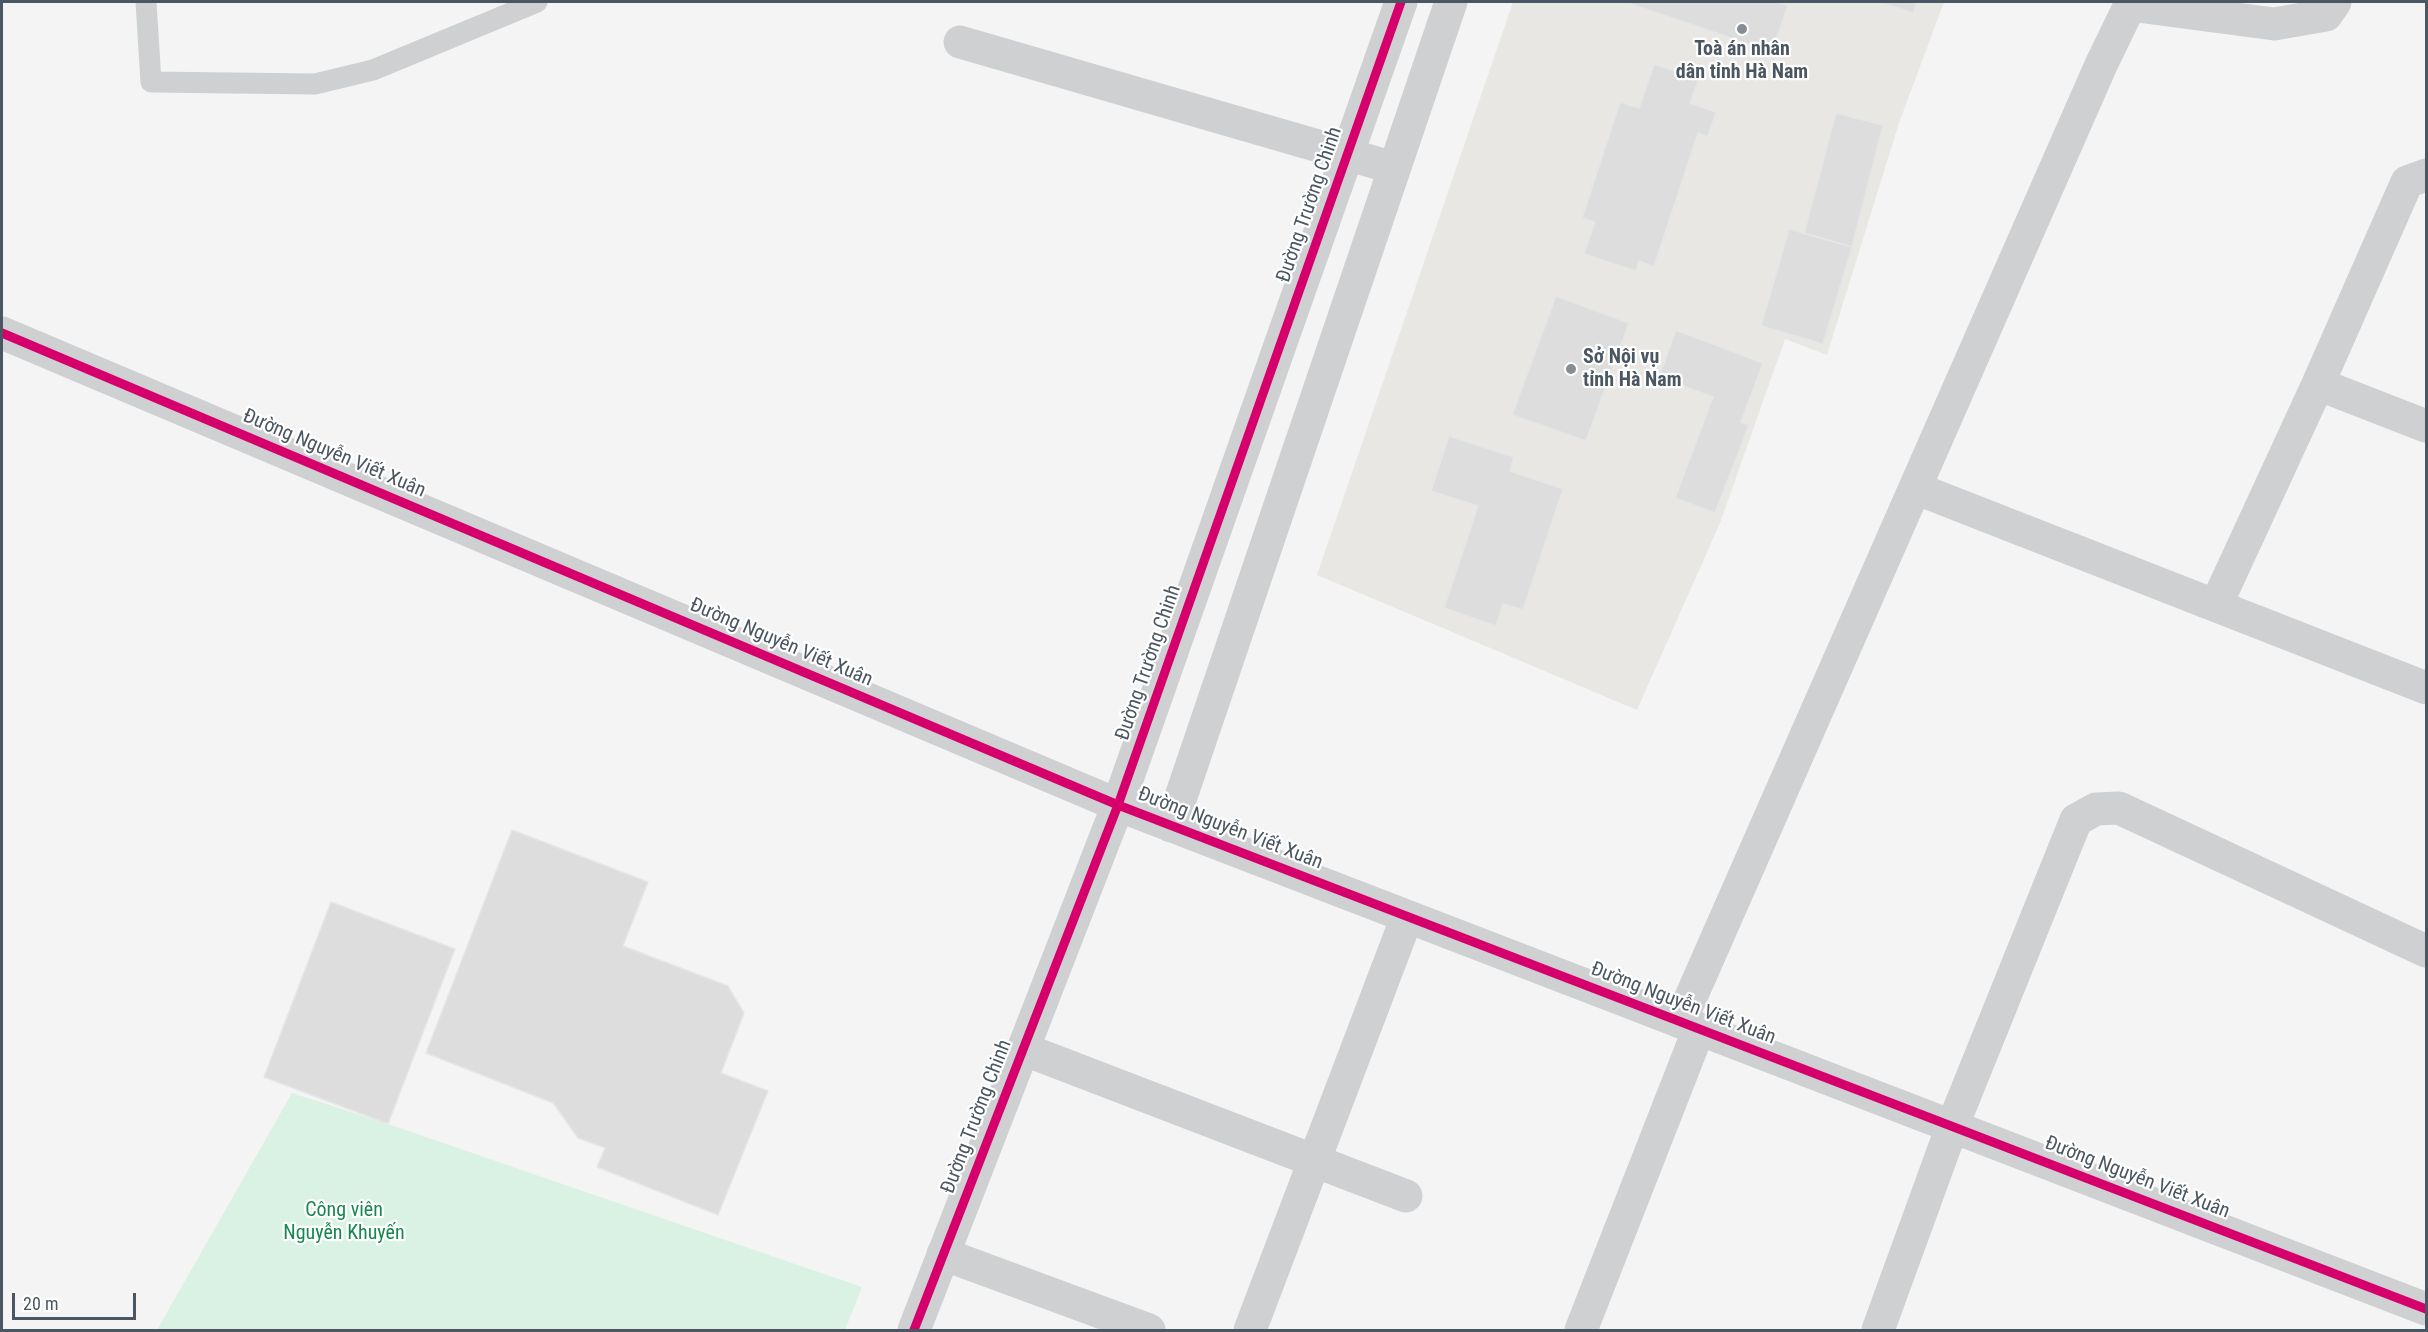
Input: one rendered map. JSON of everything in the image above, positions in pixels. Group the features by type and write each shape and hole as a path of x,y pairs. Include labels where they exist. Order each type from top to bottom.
{"street":[{"name":"Đường Trường Chinh","path":"914,1330 1118,805 1401,2"},
{"path":"1171,826 1451,2"},
{"path":"1581,1330 1689,1025 1915,488 2130,5 2274,24 2326,15 2335,2"},
{"path":"960,42 1394,168"},
{"path":"2216,606 2318,384 2407,182 2427,175"},
{"name":"Đường Nguyễn Viết Xuân","path":"2,333 1118,805 2427,1309"},
{"path":"2318,384 2427,426"},
{"path":"1236,471 1286,489"},
{"path":"1915,488 2427,688"},
{"path":"1878,1330 1952,1127 2076,820 2096,809 2119,808 2427,951"},
{"path":"1250,1330 1407,917"},
{"path":"1023,1048 1406,1196"},
{"path":"943,1254 1149,1330"}],"lane":[{"path":"146,2 151,82 315,84 373,70 537,2"}],"shaded area":[{"path":"1513,2 1944,2 1899,123 1827,355 1785,339 1720,523 1637,710 1317,575"}],"green space":[{"name":"Công viên Nguyễn Khuyến","path":"292,1093 862,1287 845,1330 157,1330"}],"building":[{"name":"Toà án nhân dân tỉnh Hà Nam","path":"1625,2 1777,2 1788,5 1772,52"},
{"path":"1879,2 1917,2 1913,13"},
{"path":"1654,64 1699,79 1690,103 1716,112 1708,137 1698,133 1654,267 1639,261 1636,271 1584,254 1595,222 1582,218 1620,102 1639,108"},
{"path":"1836,113 1883,125 1852,247 1804,233"},
{"path":"1789,229 1852,247 1823,344 1761,326"},
{"name":"Sở Nội vụ tỉnh Hà Nam","path":"1556,296 1629,323 1586,441 1512,415"},
{"path":"1676,330 1763,363 1741,422 1749,425 1715,513 1675,498 1713,397 1659,377"},
{"path":"1449,436 1514,457 1510,471 1563,489 1523,610 1503,604 1496,626 1444,608 1478,506 1431,491"},
{"path":"512,830 648,882 623,946 728,986 744,1013 721,1073 768,1091 718,1215 597,1167 605,1148 578,1138 553,1103 426,1053"},
{"path":"331,902 455,949 388,1124 264,1077"}],"cycle path":[{"path":"914,1330 1118,805 1401,2"},
{"path":"2,333 1118,805 2426,1309"}],"place":[{"name":"Toà án nhân dân tỉnh Hà Nam","path":"1742,29"},
{"name":"Sở Nội vụ tỉnh Hà Nam","path":"1571,369"}]}
